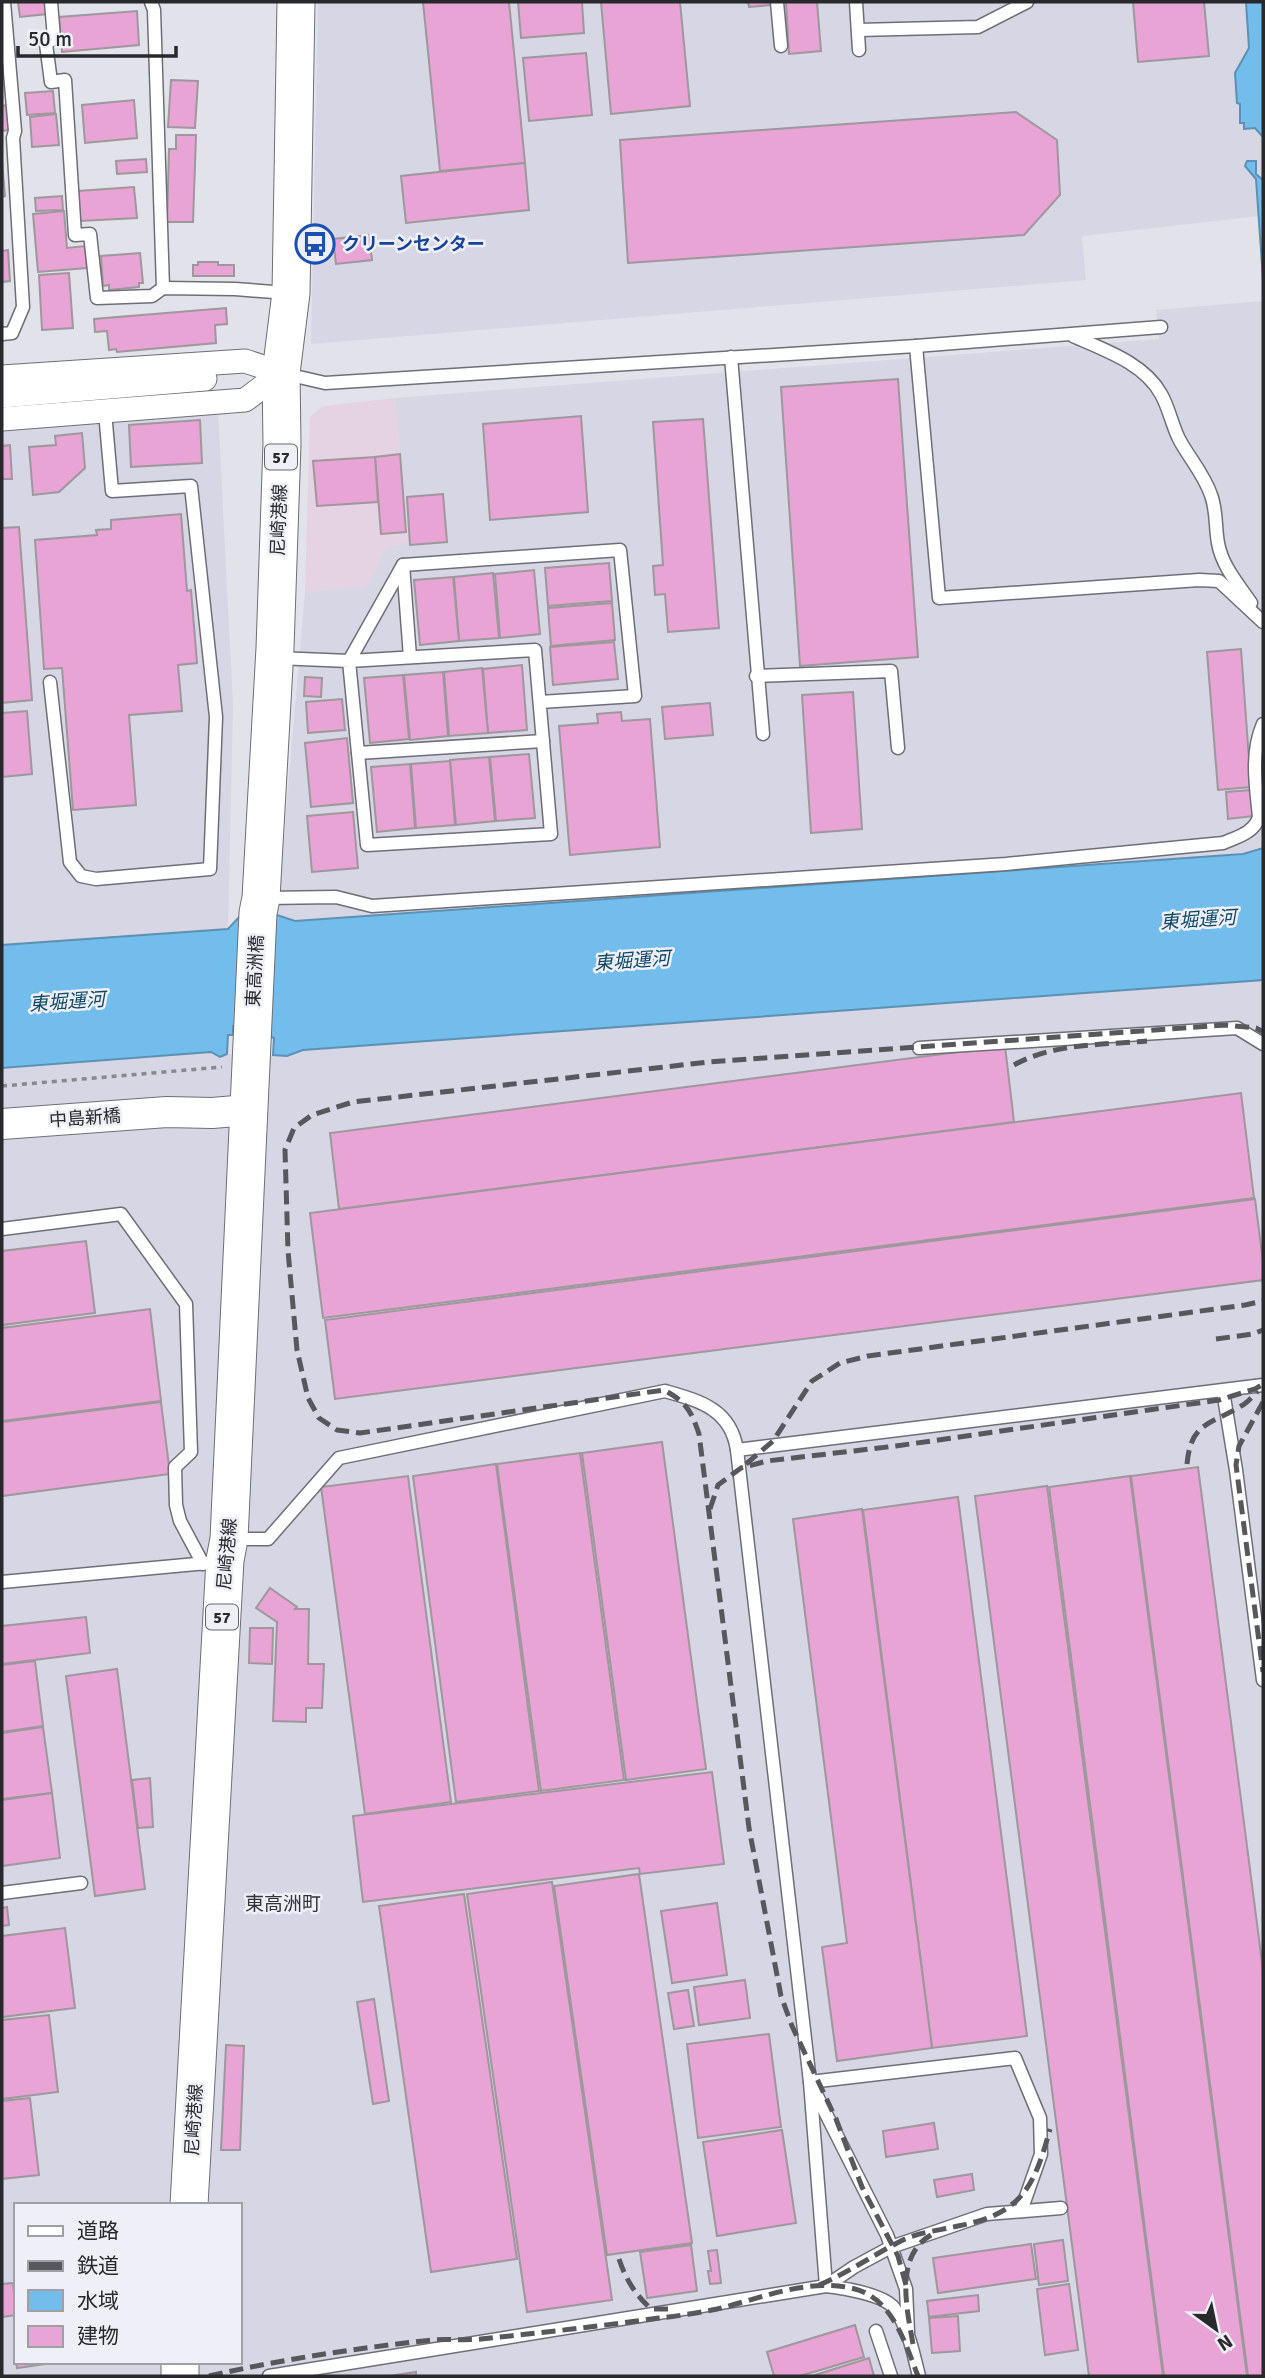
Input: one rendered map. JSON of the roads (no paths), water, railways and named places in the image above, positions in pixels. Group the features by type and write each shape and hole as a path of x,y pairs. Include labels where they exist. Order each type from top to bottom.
{"main road":[{"name":"尼崎港線","path":"260,905 274,658 282,444 281,373 291,293 296,2"},
{"name":"東高洲橋","path":"252,1047 260,905"},
{"name":"尼崎港線","path":"189,2203 219,1554 252,1047"}],"street":[{"path":"2,377 245,361 281,373"},
{"path":"2,396 281,373"},
{"path":"2,419 245,400 281,373"},
{"name":"中島新橋","path":"2,1124 167,1112 212,1113 248,1110"}],"lane":[{"path":"2,334 12,333 23,307 13,138 15,131 4,2"},
{"path":"51,2 54,38 46,44 51,82 65,80 75,236 90,234 97,298 152,296 163,288 291,293"},
{"path":"151,2 154,10 163,288"},
{"path":"777,2 781,46"},
{"path":"856,2 859,50"},
{"path":"858,30 978,27 1027,2"},
{"path":"281,373 325,383 916,346 1161,327"},
{"path":"1070,334 1120,357 1151,379 1161,395 1180,440 1212,496 1218,543 1225,566 1263,621"},
{"path":"916,346 939,598 1209,580 1219,581 1263,621"},
{"path":"731,357 762,734"},
{"path":"50,682 70,862 81,876 96,879 210,869 216,717 191,486 112,491 105,412"},
{"path":"402,565 620,550 635,696 540,702"},
{"path":"274,658 349,661 535,650 551,834 367,845 349,661 402,565"},
{"path":"402,565 410,657"},
{"path":"756,676 891,671 898,748"},
{"path":"260,905 336,897 372,906 1006,864 1223,843 1257,825 1259,817 1254,764 1263,724"},
{"path":"358,753 543,741"},
{"path":"919,1048 1237,1028 1263,1044"},
{"path":"2,1229 121,1214 186,1304 191,1452 175,1467 176,1504 180,1521 219,1554"},
{"path":"737,1450 1263,1385"},
{"path":"2,1582 219,1554 268,1539 340,1458 665,1391 699,1401 728,1420 735,1436 737,1450 810,2082 826,2286"},
{"path":"1223,1391 1263,1680"},
{"path":"2,1893 81,1883"},
{"path":"810,2082 1015,2058 1040,2118 1041,2154 1021,2211"},
{"path":"810,2082 891,2247 906,2289 908,2336"},
{"path":"826,2286 891,2247 987,2214 1061,2208"},
{"path":"268,2376 826,2286 853,2289 892,2306 908,2336 919,2376"},
{"path":"876,2331 891,2376"}],"water":[{"path":"1246,2 1263,2 1263,137 1255,128 1244,129 1244,123 1240,123 1240,104 1237,103 1235,73 1249,48"},
{"path":"1247,161 1256,161 1256,174 1263,180 1263,279 1256,179 1245,166"},
{"name":"東堀運河","path":"1263,848 1263,980 303,1050 287,1056 273,1055 274,1038 271,1037 271,1028 233,1026 233,1035 228,1035 227,1054 220,1057 211,1052 2,1068 2,945 228,929 241,915 277,915 295,921 1243,854"}],"railway":[{"path":"906,2285 898,2256 862,2187 836,2119 792,2026 781,1996 749,1828 699,1434 690,1413 683,1403 664,1390 360,1433 337,1430 319,1418 308,1398 297,1350 288,1251 285,1150 294,1128 312,1115 353,1102 709,1062 1226,1025 1256,1028 1263,1032"},
{"path":"1014,1065 1062,1049 1147,1041"},
{"path":"746,1464 773,1441 812,1381 840,1363 868,1356 1263,1301"},
{"path":"1216,1339 1263,1330"},
{"path":"710,1509 718,1485 741,1468 767,1461 896,1446 1219,1400 1263,1384"},
{"path":"1187,1464 1189,1450 1198,1432 1212,1421 1243,1405 1258,1391"},
{"path":"1263,1402 1239,1446 1236,1465 1263,1672"},
{"path":"819,2285 905,2239 979,2221 1011,2206 1022,2195 1038,2167 1050,2129"},
{"path":"913,2344 906,2300 907,2270 919,2244 931,2235"},
{"path":"619,2259 632,2286 651,2309 671,2309"},
{"path":"209,2376 288,2360 430,2340 481,2339 681,2315 817,2286 851,2288 877,2300 895,2323 918,2376"}],"place":[{"name":"クリーンセンター","path":"315,244"}],"district":[{"name":"東高洲町","path":"283,1903"}]}
